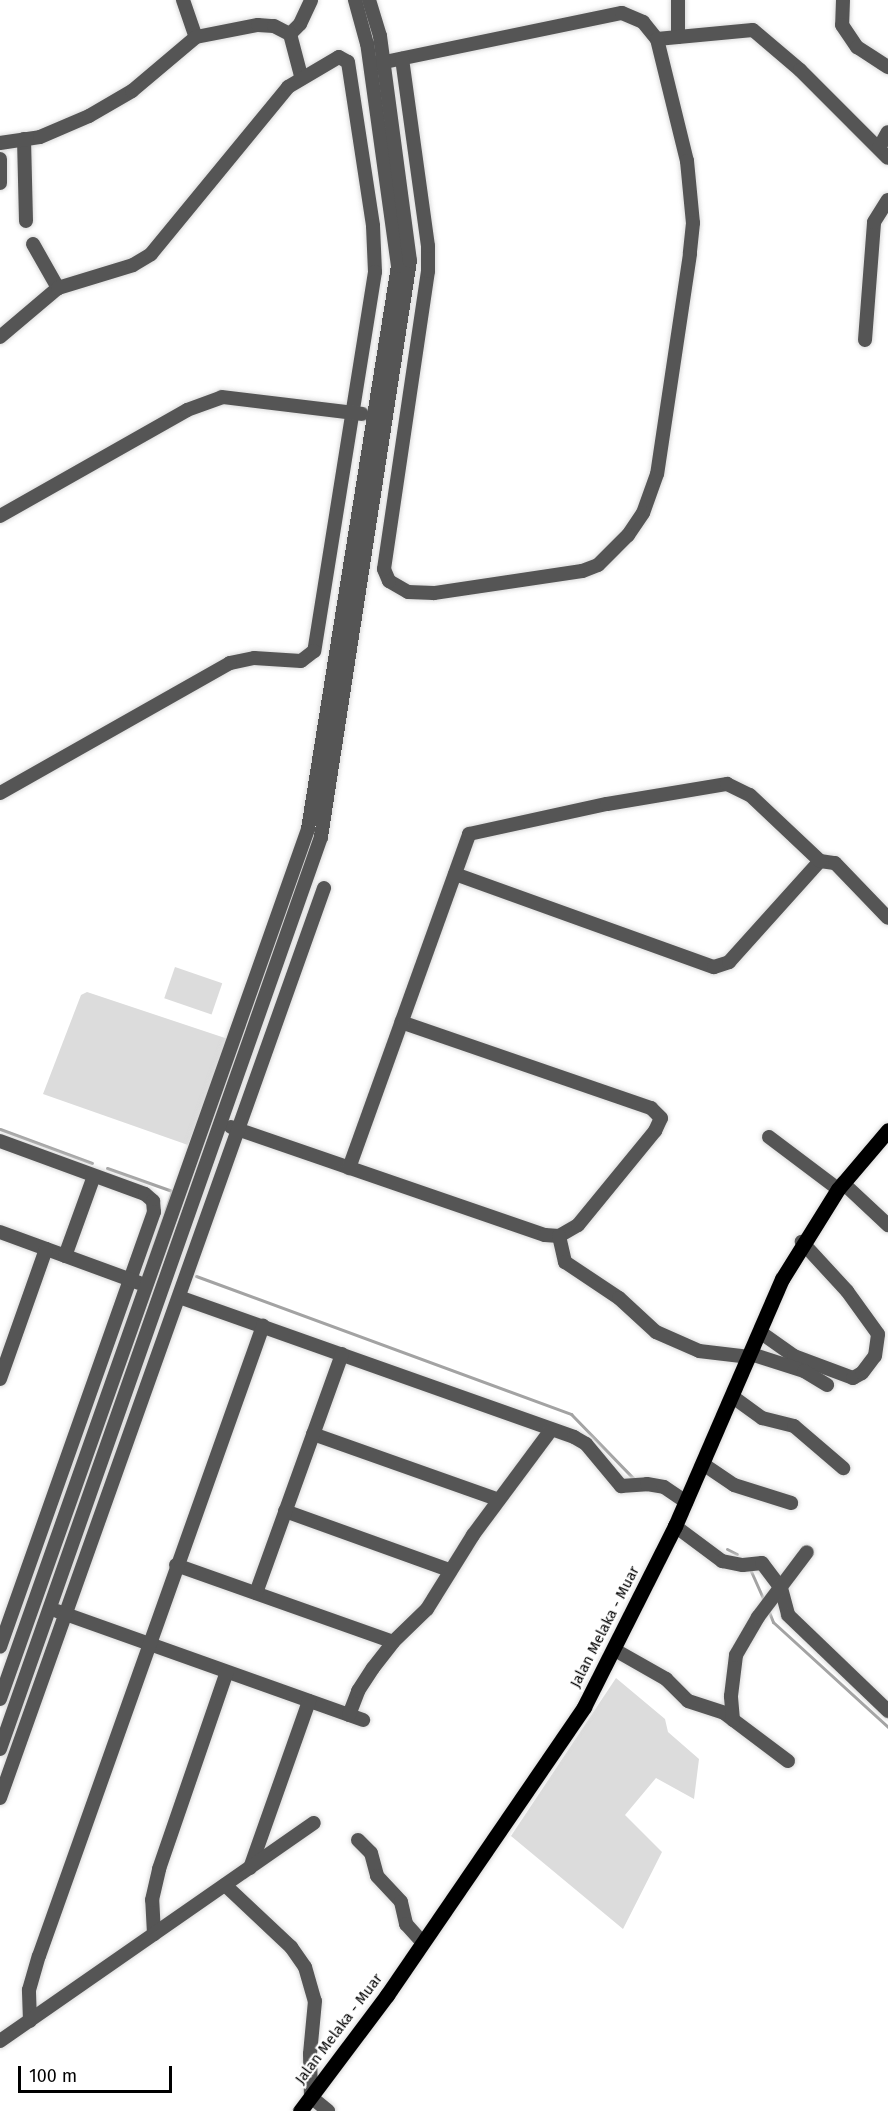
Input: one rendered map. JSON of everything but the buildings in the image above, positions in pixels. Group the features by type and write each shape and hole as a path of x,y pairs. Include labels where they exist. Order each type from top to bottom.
{"main road":[{"name":"Jalan Melaka - Muar","path":"300,2111 423,1942 584,1707 615,1650 675,1526 802,1242 841,1186 888,1130"}],"street":[{"path":"183,0 196,37"},
{"path":"290,34 300,24 311,0"},
{"path":"355,0 377,64"},
{"path":"0,1699 308,829 380,417 410,261 377,64 369,0"},
{"path":"678,0 678,37"},
{"path":"843,0 842,25 857,47 888,67"},
{"path":"377,64 617,7 643,22 657,39 687,161 693,223 657,474 643,513 609,556 582,571 434,592 397,589 384,569 428,271 428,246 402,59"},
{"path":"0,143 65,129 132,91 196,37 258,25 274,26 290,34 301,76"},
{"path":"657,39 753,30 884,153"},
{"path":"0,337 58,288 133,265 151,254 301,76 339,57 348,62 376,254 318,639 309,657 294,661 254,658 230,663 0,793"},
{"path":"884,153 888,132"},
{"path":"24,139 26,221"},
{"path":"0,159 0,183"},
{"path":"865,340 874,222 888,200"},
{"path":"33,244 58,288"},
{"path":"0,516 187,410 222,397 380,417"},
{"path":"0,1749 222,1124 321,837 380,417"},
{"path":"349,1168 469,834 717,784 727,784 750,795 820,861 835,863 888,918"},
{"path":"455,874 714,967 729,962 820,861"},
{"path":"0,1798 324,888"},
{"path":"207,1118 545,1235 559,1236 578,1225 655,1131 661,1118 651,1108 401,1023"},
{"path":"769,1137 841,1186 888,1225"},
{"path":"0,1141 145,1194 153,1201 153,1212 130,1280 0,1646"},
{"path":"65,1256 94,1176"},
{"path":"0,1232 162,1291"},
{"path":"559,1236 565,1262 619,1298 656,1332 699,1351 750,1355 804,1371 827,1386"},
{"path":"760,1332 794,1356 853,1378 862,1373 875,1356 878,1334 847,1291 802,1242"},
{"path":"0,1378 46,1249"},
{"path":"179,1297 586,1444 621,1486 647,1484 664,1487 686,1502"},
{"path":"30,2021 33,1974 176,1565 263,1326"},
{"path":"256,1593 342,1354"},
{"path":"733,1396 762,1418 794,1426 843,1468"},
{"path":"34,1603 356,1718 358,1692 393,1642 427,1609 449,1570 551,1430"},
{"path":"313,1434 499,1500"},
{"path":"703,1464 735,1485 791,1503"},
{"path":"285,1511 449,1570"},
{"path":"675,1526 722,1561 762,1563 788,1616 888,1712"},
{"path":"733,1720 731,1696 736,1655 758,1617 807,1552"},
{"path":"176,1565 393,1642"},
{"path":"615,1650 666,1679 688,1701 733,1720 788,1761"},
{"path":"154,1934 152,1900 159,1869 227,1672"},
{"path":"250,1868 309,1701"},
{"path":"0,2041 314,1823"},
{"path":"358,1840 371,1852 377,1876 401,1902 406,1924 423,1942"},
{"path":"225,1885 291,1947 305,1967 315,2001 310,2055 311,2097 328,2111"}],"shaded area":[{"path":"175,967 222,983 212,1014 164,998"},
{"path":"87,992 228,1039 188,1145 43,1094 81,995"},
{"path":"616,1678 665,1719 668,1732 699,1759 694,1799 656,1778 625,1815 662,1852 623,1929 511,1836"}],"waterway":[{"path":"0,1129 92,1163"},
{"path":"107,1168 172,1191 148,1261"},
{"path":"196,1276 571,1414 634,1479"},
{"path":"727,1549 737,1554"},
{"path":"750,1569 764,1601"},
{"path":"769,1612 773,1622 888,1727"}]}
